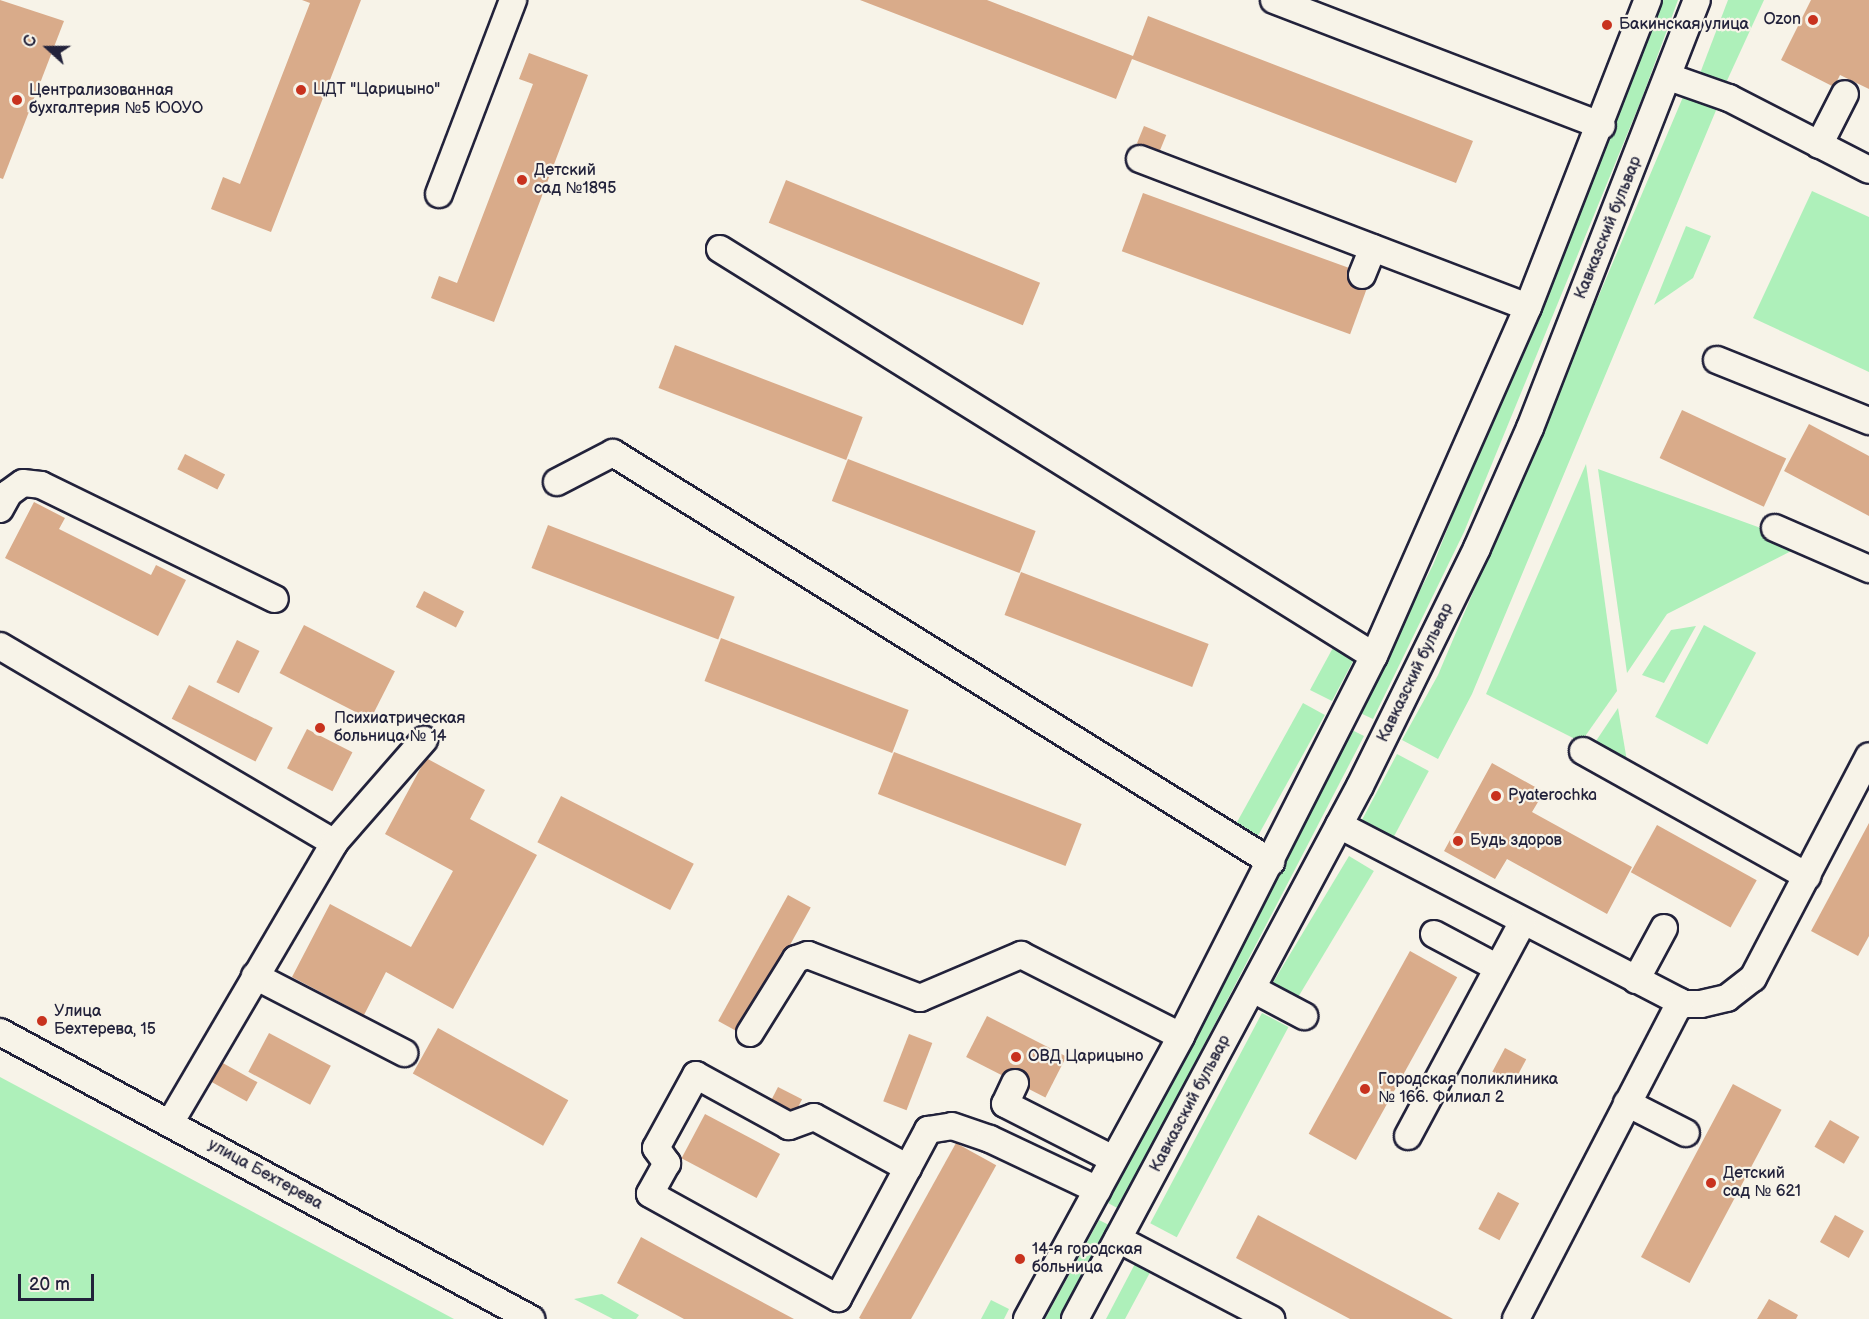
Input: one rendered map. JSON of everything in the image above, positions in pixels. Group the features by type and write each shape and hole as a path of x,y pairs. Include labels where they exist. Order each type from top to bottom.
{"street":[{"path":"439,194 513,0"},
{"path":"1274,0 1602,126"},
{"path":"1027,1319 1181,1036 1374,656 1528,307 1602,126 1648,0"},
{"name":"Кавказский бульвар","path":"1075,1319 1339,825 1525,439 1669,77 1697,0"},
{"path":"1669,77 1729,98 1869,170"},
{"path":"1819,145 1845,94"},
{"path":"1140,159 1528,307"},
{"path":"1362,275 1372,248"},
{"path":"720,249 1374,656"},
{"path":"1717,360 1869,421"},
{"path":"557,482 613,453 1271,862"},
{"path":"0,509 9,492 24,483 41,485 275,598"},
{"path":"1775,528 1869,569"},
{"path":"0,646 334,843"},
{"path":"170,1123 334,843 424,740"},
{"path":"1583,751 1807,876"},
{"path":"1339,825 1522,923 1680,1002 1701,1004 1727,998 1753,978 1869,756"},
{"path":"1408,1136 1522,923"},
{"path":"1636,980 1664,928"},
{"path":"1434,934 1498,968"},
{"path":"750,1033 796,958 808,955 920,998 1021,955 1181,1036"},
{"path":"255,976 404,1053"},
{"path":"1253,989 1304,1016"},
{"path":"1516,1319 1680,1002"},
{"name":"улица Бехтерева","path":"0,1032 531,1319"},
{"path":"908,1168 814,1117 789,1126 696,1075 656,1148 667,1163 651,1194 838,1298 908,1168 928,1130 952,1126 990,1139 1098,1190"},
{"path":"1015,1083 1005,1104 1113,1159"},
{"path":"1627,1103 1686,1133"},
{"path":"1118,1239 1271,1319"}],"green space":[{"path":"1659,0 1678,0 1642,98 1464,532 1373,719 1358,712 1433,565"},
{"path":"1728,0 1764,0 1725,85 1699,76"},
{"path":"1683,97 1717,108 1472,694 1438,759 1402,740 1438,675"},
{"path":"1812,191 1869,217 1869,372 1753,318"},
{"path":"1686,226 1711,236 1693,278 1654,305"},
{"path":"1586,464 1617,691 1581,742 1486,694"},
{"path":"1598,469 1805,544 1667,614 1627,673"},
{"path":"1704,625 1756,653 1707,745 1655,717"},
{"path":"1696,626 1664,683 1642,675 1671,630"},
{"path":"1335,644 1351,652 1353,661 1332,701 1310,690"},
{"path":"1303,703 1325,715 1255,841 1233,829"},
{"path":"1618,708 1628,767 1592,747"},
{"path":"1350,729 1364,736 1119,1209 1108,1203"},
{"path":"1397,754 1429,771 1391,842 1359,825"},
{"path":"1349,856 1374,871 1297,999 1272,984"},
{"path":"1262,1013 1288,1027 1177,1237 1150,1223"},
{"path":"0,1077 454,1319 0,1319"},
{"path":"1099,1220 1111,1226 1063,1319 1045,1319"},
{"path":"1138,1258 1154,1265 1125,1319 1106,1319"},
{"path":"602,1294 639,1315 636,1319 613,1319 574,1299"},
{"path":"991,1300 1009,1309 1004,1319 981,1319"}],"building":[{"name":"Централизованная бухгалтерия №5 ЮОУО","path":"0,0 64,21 3,179 0,178"},
{"name":"ЦДТ \"Царицыно\"","path":"302,0 361,0 271,232 211,209 223,177 240,184 310,3"},
{"path":"860,0 987,0 1133,56 1148,16 1473,141 1456,183 1132,59 1116,99"},
{"path":"1811,0 1869,0 1869,89 1840,75 1834,87 1781,60"},
{"name":"Детский сад №1895","path":"529,53 588,75 494,322 431,298 439,276 457,283 533,84 519,79"},
{"path":"1144,126 1166,135 1159,153 1137,144"},
{"path":"786,180 1040,283 1023,325 769,223"},
{"path":"1143,193 1371,276 1350,334 1122,251"},
{"path":"675,345 863,417 846,460 659,388"},
{"path":"1682,410 1786,459 1764,507 1660,458"},
{"path":"1809,424 1869,456 1869,516 1784,471"},
{"path":"185,454 225,474 217,490 177,469"},
{"path":"848,459 1036,531 1020,573 832,501"},
{"path":"34,502 65,518 59,529 151,575 156,565 186,580 158,636 5,558"},
{"path":"548,525 735,597 718,640 532,568"},
{"path":"1021,572 1209,644 1192,687 1005,615"},
{"path":"424,591 464,611 456,627 416,607"},
{"path":"304,625 395,671 370,719 279,673"},
{"path":"721,638 909,710 892,753 705,681"},
{"path":"237,640 259,651 239,693 216,682"},
{"path":"189,685 273,728 256,762 172,719"},
{"path":"307,729 352,752 332,791 287,768"},
{"path":"894,752 1082,824 1066,866 878,794"},
{"path":"426,758 485,790 470,819 537,855 453,1009 386,972 364,1015 292,977 330,904 411,947 453,871 385,834"},
{"path":"1492,763 1544,792 1532,812 1632,867 1607,914 1507,859 1495,879 1444,851"},
{"path":"561,796 694,864 670,910 537,842"},
{"path":"1869,823 1869,936 1858,956 1811,931"},
{"path":"1657,825 1757,880 1731,927 1631,872"},
{"path":"788,895 811,908 741,1034 718,1021"},
{"name":"Городская поликлиника № 166. Филиал 2","path":"1410,951 1457,977 1356,1160 1309,1134"},
{"name":"ОВД Царицыно","path":"987,1016 1066,1056 1045,1097 966,1057"},
{"path":"438,1028 568,1100 543,1146 413,1073"},
{"path":"269,1033 331,1066 310,1105 248,1072"},
{"path":"909,1034 932,1043 907,1110 883,1101"},
{"path":"1505,1048 1526,1059 1514,1083 1492,1072"},
{"path":"212,1057 257,1082 247,1101 201,1076"},
{"name":"Детский сад № 621","path":"1733,1084 1782,1110 1690,1283 1641,1257"},
{"path":"778,1087 802,1099 793,1117 769,1105"},
{"path":"705,1114 780,1154 757,1198 682,1158"},
{"path":"1830,1120 1859,1137 1844,1164 1814,1147"},
{"path":"956,1143 996,1165 911,1319 859,1318"},
{"path":"1498,1192 1519,1203 1499,1240 1478,1229"},
{"path":"1258,1215 1453,1319 1350,1319 1236,1258"},
{"path":"1835,1215 1864,1231 1849,1258 1820,1242"},
{"path":"641,1237 794,1319 684,1319 617,1283"},
{"path":"1769,1299 1798,1315 1796,1319 1757,1319"}],"place":[{"name":"Ozon","path":"1813,20"},
{"name":"Бакинская улица","path":"1607,25"},
{"name":"ЦДТ \"Царицыно\"","path":"301,90"},
{"name":"Централизованная бухгалтерия №5 ЮОУО","path":"17,100"},
{"name":"Детский сад №1895","path":"522,180"},
{"name":"Психиатрическая больница № 14","path":"320,728"},
{"name":"Pyaterochka","path":"1496,796"},
{"name":"Будь здоров","path":"1458,841"},
{"name":"Улица Бехтерева, 15","path":"42,1021"},
{"name":"ОВД Царицыно","path":"1016,1057"},
{"name":"Городская поликлиника № 166. Филиал 2","path":"1365,1089"},
{"name":"Детский сад № 621","path":"1711,1183"},
{"name":"14-я городская больница","path":"1020,1259"}]}
